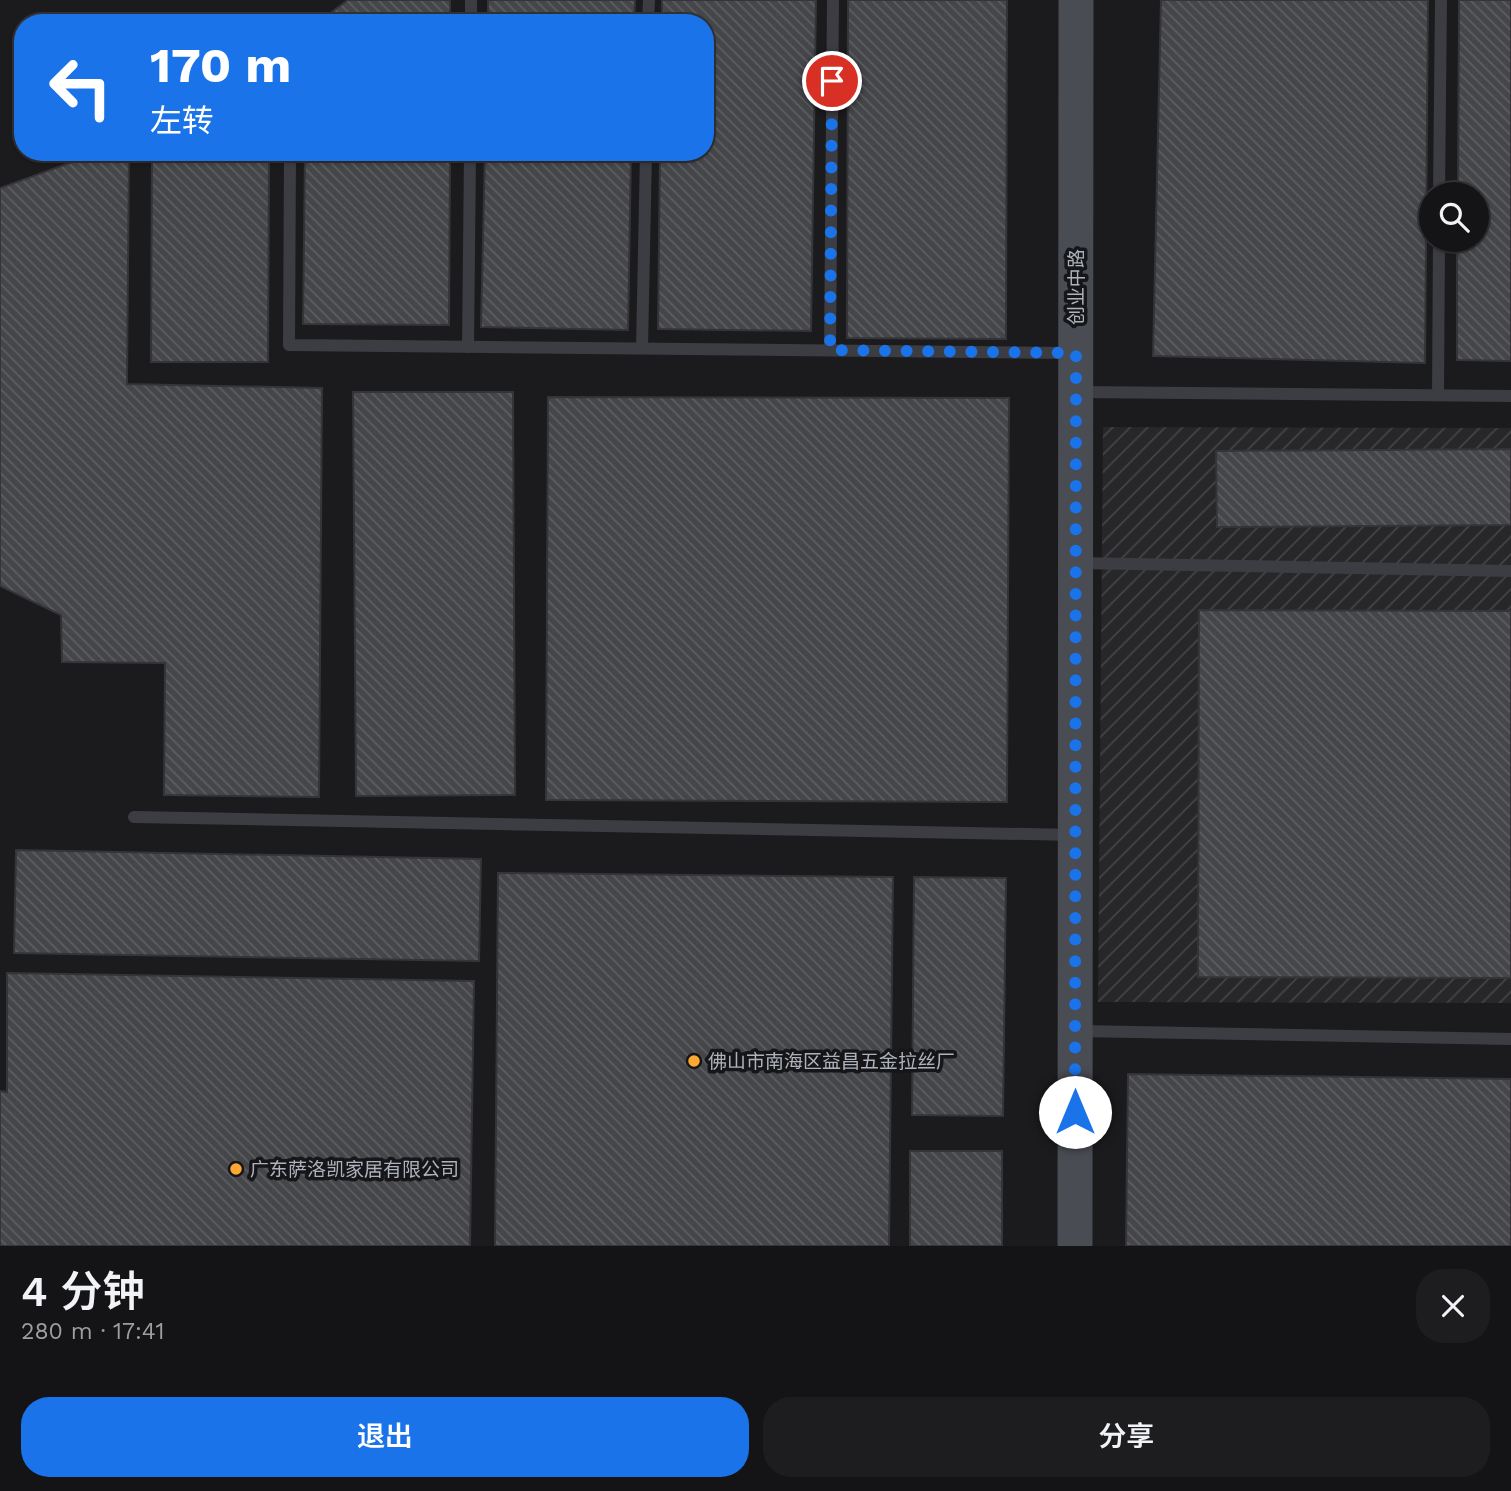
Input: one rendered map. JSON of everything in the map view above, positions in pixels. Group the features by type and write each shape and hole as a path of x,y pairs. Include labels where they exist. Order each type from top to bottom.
{"street":[{"name":"创业中路","path":"1075,1246 1076,0"}],"lane":[{"path":"830,350 833,0"},
{"path":"1439,182 1441,0"},
{"path":"290,161 289,345 1076,353"},
{"path":"468,346 470,161"},
{"path":"642,348 646,161"},
{"path":"1438,395 1439,252"},
{"path":"1076,392 1511,396"},
{"path":"1076,563 1511,571"},
{"path":"134,817 1075,835"},
{"path":"1075,1031 1511,1039"}],"shaded area":[{"path":"1103,427 1511,428 1511,1003 1098,1002"}],"building":[{"path":"348,0 450,0 450,14 329,14"},
{"path":"488,0 635,0 634,14 488,14"},
{"path":"662,0 816,0 811,331 658,329 660,161 714,161 714,14 662,14"},
{"path":"848,0 1007,0 1006,339 847,338"},
{"path":"1161,0 1428,0 1426,182 1419,182 1419,252 1426,252 1425,363 1153,356"},
{"path":"1459,0 1511,0 1511,361 1457,360 1457,252 1489,252 1489,182 1458,182"},
{"path":"75,161 129,161 127,384 322,388 319,797 164,795 165,663 62,662 61,615 0,586 0,188"},
{"path":"152,161 269,161 268,362 151,362"},
{"path":"305,161 450,161 449,325 303,324"},
{"path":"485,161 631,161 628,330 481,327"},
{"path":"353,392 513,392 515,795 356,796"},
{"path":"548,397 1009,398 1007,802 546,800"},
{"path":"1511,449 1511,525 1217,527 1216,451"},
{"path":"1199,610 1511,611 1511,978 1198,977"},
{"path":"16,850 481,859 479,961 14,953"},
{"name":"佛山市南海区益昌五金拉丝厂","path":"498,873 893,877 889,1246 495,1246"},
{"path":"914,877 1006,878 1003,1116 912,1115"},
{"name":"广东萨洛凯家居有限公司","path":"7,973 474,981 470,1246 0,1246 0,1091 7,1092"},
{"path":"1128,1074 1511,1079 1511,1246 1126,1246"},
{"path":"910,1151 1002,1151 1002,1246 910,1246"}],"place":[{"name":"佛山市南海区益昌五金拉丝厂","path":"694,1061"},
{"name":"广东萨洛凯家居有限公司","path":"236,1169"}],"route":[{"path":"832,81 830,350 1076,353 1075,1112"}]}
